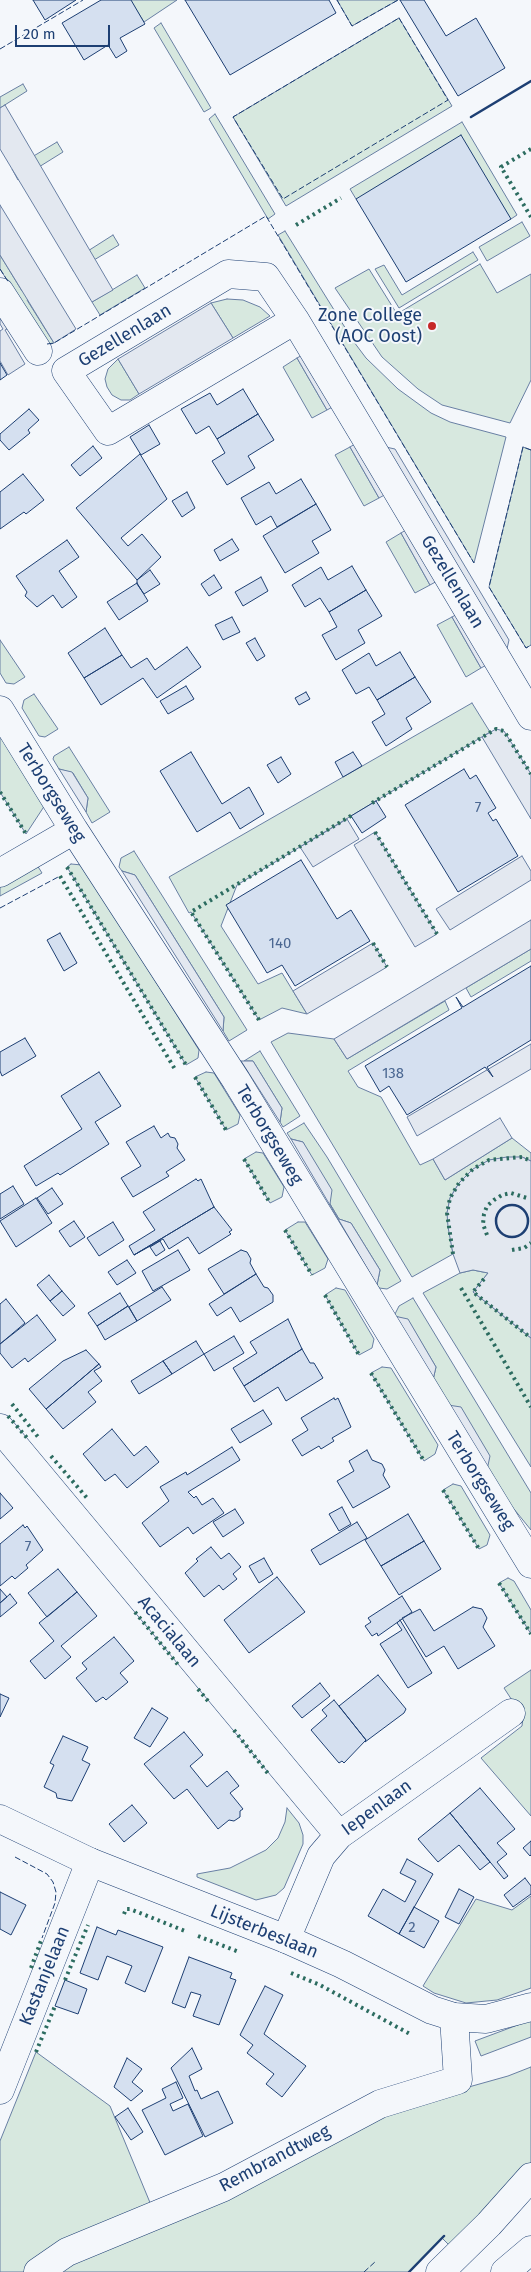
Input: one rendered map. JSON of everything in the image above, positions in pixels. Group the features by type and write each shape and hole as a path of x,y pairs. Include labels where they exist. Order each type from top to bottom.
{"street":[{"name":"Gezellenlaan","path":"295,320 108,431 66,371 228,274 266,278 295,320 523,682 531,716"},
{"path":"0,292 38,351"},
{"name":"Terborgseweg","path":"0,710 74,830 236,1080 531,1564"},
{"path":"0,873 74,830"},
{"name":"Acacialaan","path":"0,1428 339,1835"},
{"name":"Iepenlaan","path":"286,1939 321,1856 339,1835 512,1713"},
{"name":"Lijsterbeslaan","path":"0,1819 90,1862 286,1939 342,1964 432,2010 454,2017 486,2019 531,2007"},
{"name":"Kastanjelaan","path":"0,2090 90,1862"},
{"name":"Rembrandtweg","path":"38,2272 67,2252 224,2188 380,2104 458,2080 454,2017"},
{"path":"440,2272 489,2224 531,2177"},
{"path":"506,2272 531,2250"}],"shaded area":[{"path":"130,0 177,0 144,22"},
{"path":"337,0 398,0 352,26"},
{"path":"399,18 452,106 286,206 233,117"},
{"path":"161,23 211,108 204,112 154,28"},
{"path":"23,84 27,91 0,108 0,97"},
{"path":"5,105 113,290 92,302 0,149 0,108"},
{"path":"215,114 275,214 268,219 209,119"},
{"path":"462,122 517,215 511,219 356,199 350,189"},
{"path":"57,142 63,152 18,180 12,169"},
{"path":"0,205 76,329 54,343 0,255"},
{"path":"522,222 530,236 487,261 479,247"},
{"path":"285,231 354,342 366,358 398,389 431,413 450,422 506,437 474,563 278,235"},
{"path":"113,235 119,245 74,272 69,263"},
{"path":"473,252 478,260 399,308 375,269 384,265 402,295"},
{"path":"0,255 22,291 44,277 49,286 27,300 54,343 48,345 0,269"},
{"path":"480,264 497,293 531,274 531,380 510,423 442,405 418,389 382,357 335,288 369,269 397,314"},
{"path":"137,275 145,288 100,315 92,302"},
{"path":"227,299 243,300 260,307 270,316 233,338 211,303"},
{"path":"211,303 233,338 139,394 118,359"},
{"path":"0,304 13,326 5,330 25,364 8,375 0,361 0,331 3,329 0,324"},
{"path":"306,353 336,405 327,410 297,358"},
{"path":"297,358 327,410 312,418 283,367"},
{"path":"118,359 139,394 130,400 121,400 112,395 107,387 105,379 108,369"},
{"path":"358,442 388,493 379,498 350,447"},
{"path":"381,446 395,449 509,640 506,653"},
{"path":"350,447 379,498 364,506 335,455"},
{"path":"523,447 531,450 531,645 526,648 489,587"},
{"path":"409,528 439,580 430,585 401,533"},
{"path":"401,533 430,585 415,593 386,542"},
{"path":"461,612 490,663 481,668 452,617"},
{"path":"452,617 481,668 466,677 437,625"},
{"path":"0,640 25,677 14,684 6,683 0,673"},
{"path":"34,694 58,729 45,737 39,736 22,708 24,700"},
{"path":"472,703 490,732 237,885 221,926 258,984 282,973 307,1014 282,1008 259,1020 191,912 189,913 169,877"},
{"path":"496,729 504,731 531,774 531,819 482,737"},
{"path":"0,731 45,805 26,834 0,792"},
{"path":"69,747 110,812 92,823 86,812 88,798 73,773 59,769 53,759 54,756"},
{"path":"59,769 72,772 88,798 86,812"},
{"path":"347,819 359,839 313,867 300,847"},
{"path":"375,832 437,934 415,947 354,845"},
{"path":"134,851 247,1030 229,1041 223,1031 224,1017 135,875 122,871 119,867 121,858"},
{"path":"522,856 531,871 531,880 450,930 436,909"},
{"path":"71,864 82,865 199,1050 198,1058 186,1065 67,867"},
{"path":"37,865 42,873 0,896 0,885"},
{"path":"122,871 135,875 224,1017 223,1031"},
{"path":"531,920 531,949 347,1059 334,1039"},
{"path":"373,943 387,967 307,1014 293,991"},
{"path":"531,949 531,961 471,997 466,988"},
{"path":"445,1001 449,1010 348,1071 358,1087 381,1097 420,1165 433,1159 445,1180 512,1138 531,1153 531,1161 522,1157 489,1160 459,1183 450,1198 447,1213 453,1254 412,1277 271,1042 288,1033 334,1039 347,1059"},
{"path":"531,1044 531,1069 417,1136 407,1117"},
{"path":"260,1051 300,1116 283,1127 280,1122 282,1108 253,1061 244,1061"},
{"path":"241,1061 253,1061 282,1108 280,1122"},
{"path":"206,1072 214,1073 240,1115 238,1124 226,1130 195,1077"},
{"path":"500,1118 512,1138 445,1180 433,1159"},
{"path":"304,1123 327,1157 401,1281 387,1289 379,1288 377,1285 380,1270 351,1223 339,1219 330,1204 303,1142 291,1139 287,1133"},
{"path":"291,1139 303,1142 332,1190 330,1204 339,1219 351,1223 380,1270 377,1285"},
{"path":"256,1152 263,1153 284,1187 282,1197 270,1203 244,1159"},
{"path":"522,1157 531,1161 531,1338 473,1292 488,1273 473,1270 460,1273 453,1254 448,1227 447,1213 450,1198 459,1183 473,1169 489,1160"},
{"path":"298,1222 305,1222 328,1259 325,1268 312,1275 285,1230"},
{"path":"473,1270 488,1273 473,1292 531,1338 531,1467 423,1293 460,1273"},
{"path":"336,1288 345,1290 374,1339 372,1348 359,1355 325,1295"},
{"path":"413,1298 531,1493 531,1530 505,1498 433,1380 436,1367 408,1320 394,1316 399,1306"},
{"path":"394,1316 408,1319 436,1367 433,1380 448,1405 461,1407 490,1456 487,1470"},
{"path":"382,1367 391,1368 438,1445 435,1454 424,1461 371,1373"},
{"path":"453,1484 461,1486 490,1535 487,1545 479,1549 443,1490"},
{"path":"508,1578 514,1581 531,1610 531,1634 499,1583"},
{"path":"531,1670 531,1816 481,1758 522,1726 523,1717 504,1688"},
{"path":"287,1808 299,1823 303,1835 303,1844 284,1888 276,1895 256,1900 197,1877 197,1874 230,1868 266,1850 278,1838 285,1822"},
{"path":"531,1896 531,1988 497,2000 466,2003 434,1993 423,1986 476,1899 512,1910"},
{"path":"531,2020 531,2037 481,2056 475,2041"},
{"path":"36,2052 110,2106 151,2205 27,2272 0,2272 0,2141"},
{"path":"531,2067 531,2166 451,2247 442,2238 409,2272 53,2272 375,2120 433,2097 508,2076"}],"building":[{"path":"33,0 76,0 45,20"},
{"path":"101,0 131,0 145,24 120,38 127,51 116,58 108,45 84,60 62,23"},
{"path":"185,0 329,0 336,13 230,75"},
{"path":"400,0 424,0 446,36 476,18 505,68 458,96"},
{"path":"461,135 511,219 406,282 356,199"},
{"path":"0,363 7,375 0,380"},
{"path":"243,389 258,414 217,439 209,426 196,434 181,409 210,393 217,405"},
{"path":"29,409 39,420 28,430 30,433 9,450 0,440 0,434"},
{"path":"258,414 274,440 248,456 255,468 227,485 212,461 225,453 217,439"},
{"path":"149,425 160,444 141,455 130,437"},
{"path":"93,446 102,458 80,476 71,465"},
{"path":"140,454 167,499 121,538 128,546 142,534 161,557 137,580 76,508"},
{"path":"23,474 44,500 26,514 24,512 0,529 0,492"},
{"path":"301,479 316,504 277,527 271,516 256,525 241,498 269,482 276,494"},
{"path":"187,492 195,508 182,517 172,501"},
{"path":"316,504 331,530 312,541 319,553 285,573 263,536"},
{"path":"232,539 239,550 220,561 214,550"},
{"path":"67,540 79,557 59,571 77,597 62,608 53,595 37,607 25,596 27,592 16,576"},
{"path":"352,566 366,590 329,612 320,598 305,607 292,585 321,567 328,580"},
{"path":"150,570 160,584 144,594 137,584 137,580"},
{"path":"214,575 222,588 209,596 201,584"},
{"path":"261,577 268,591 243,606 235,592"},
{"path":"137,583 148,601 119,620 107,602"},
{"path":"366,590 382,616 358,630 365,643 336,660 322,635 337,627 329,612"},
{"path":"232,617 240,632 223,640 215,625"},
{"path":"105,628 122,655 84,678 68,653"},
{"path":"255,638 265,656 257,661 246,643"},
{"path":"187,647 201,667 157,698 143,678 101,705 84,678 122,655 131,668 147,658 155,670"},
{"path":"400,652 415,677 377,700 369,687 356,694 342,670 369,653 376,666"},
{"path":"415,677 431,702 406,718 412,729 386,746 372,722 385,714 377,700"},
{"path":"186,686 194,699 168,714 160,701"},
{"path":"306,692 310,699 299,705 295,698"},
{"path":"191,752 222,804 249,787 264,814 240,829 230,812 197,832 160,771"},
{"path":"353,752 362,766 343,777 335,762"},
{"path":"281,757 291,774 278,783 267,765"},
{"path":"464,769 470,779 476,775 496,808 488,813 493,821 496,819 518,856 458,892 405,805"},
{"path":"376,801 386,817 362,833 351,816"},
{"path":"301,860 337,919 351,910 370,941 295,986 282,965 267,973 226,905"},
{"path":"60,933 77,963 64,971 47,940"},
{"path":"531,966 531,1040 487,1067 493,1077 485,1067 407,1115 389,1086 380,1092 365,1066 462,1008 456,997 463,1007"},
{"path":"25,1038 36,1056 2,1076 0,1071 0,1052"},
{"path":"99,1072 121,1106 95,1122 109,1144 60,1175 58,1173 36,1186 24,1166 82,1129 61,1096"},
{"path":"154,1126 161,1138 168,1133 170,1137 175,1138 178,1144 177,1148 185,1160 166,1172 169,1176 133,1197 121,1178 141,1166 126,1142"},
{"path":"196,1179 198,1181 201,1179 214,1207 134,1255 129,1246 155,1230 143,1212"},
{"path":"13,1186 24,1204 0,1219 0,1194"},
{"path":"52,1188 63,1204 48,1214 37,1198"},
{"path":"36,1198 52,1223 16,1247 0,1221"},
{"path":"214,1207 232,1230 229,1232 231,1234 199,1254 188,1237 169,1249 163,1239 134,1255"},
{"path":"74,1221 85,1237 70,1247 59,1231"},
{"path":"113,1222 124,1240 99,1256 87,1238"},
{"path":"160,1241 165,1250 156,1256 150,1247"},
{"path":"178,1250 190,1270 153,1291 142,1271"},
{"path":"241,1250 247,1252 256,1274 224,1294 208,1269"},
{"path":"127,1260 136,1273 117,1285 108,1272"},
{"path":"256,1274 264,1287 268,1288 273,1295 273,1302 240,1322 231,1307 217,1316 209,1304"},
{"path":"49,1275 62,1291 50,1301 37,1285"},
{"path":"162,1287 171,1300 137,1321 129,1307"},
{"path":"62,1291 75,1306 63,1316 50,1301"},
{"path":"120,1293 128,1306 97,1326 88,1313"},
{"path":"6,1299 25,1323 0,1344 0,1304"},
{"path":"128,1306 137,1321 105,1340 97,1326"},
{"path":"37,1315 56,1340 28,1362 25,1358 12,1368 0,1353 0,1344"},
{"path":"288,1319 302,1349 244,1386 233,1368 257,1353 250,1342"},
{"path":"234,1336 244,1353 214,1371 204,1354"},
{"path":"196,1341 204,1354 172,1374 163,1361"},
{"path":"302,1349 310,1363 314,1363 323,1378 286,1401 278,1387 254,1402 244,1386"},
{"path":"86,1350 99,1364 46,1409 29,1389 63,1361"},
{"path":"163,1361 172,1374 139,1394 131,1381"},
{"path":"99,1364 101,1367 94,1371 102,1381 88,1392 96,1402 63,1429 46,1409"},
{"path":"334,1398 335,1400 338,1398 351,1427 332,1438 334,1441 321,1449 319,1446 302,1456 292,1440 308,1430 301,1418"},
{"path":"263,1410 272,1424 240,1443 231,1429"},
{"path":"112,1429 134,1456 146,1446 159,1462 127,1488 115,1474 105,1481 83,1454"},
{"path":"232,1447 240,1460 188,1492 194,1498 196,1496 202,1505 213,1498 224,1513 193,1534 188,1527 160,1547 142,1523 169,1501 160,1487 186,1472 187,1475"},
{"path":"367,1450 372,1460 382,1464 385,1470 383,1475 390,1487 353,1508 337,1481 354,1471 349,1461"},
{"path":"0,1493 13,1508 0,1519"},
{"path":"342,1507 351,1524 339,1531 329,1514"},
{"path":"235,1509 244,1523 223,1537 213,1522"},
{"path":"408,1514 424,1541 381,1566 365,1540"},
{"path":"357,1522 367,1538 320,1565 311,1550"},
{"path":"23,1525 25,1528 27,1526 43,1550 26,1565 28,1568 15,1579 12,1576 0,1586 0,1544"},
{"path":"424,1541 441,1569 399,1595 381,1566"},
{"path":"211,1547 221,1559 229,1553 241,1567 233,1574 237,1579 223,1590 219,1585 204,1597 185,1573 198,1561 196,1559"},
{"path":"264,1558 273,1574 259,1583 249,1566"},
{"path":"58,1569 77,1592 47,1617 28,1593"},
{"path":"277,1577 305,1612 249,1653 224,1620"},
{"path":"0,1589 7,1597 0,1603"},
{"path":"77,1592 97,1616 61,1646 71,1657 45,1679 30,1661 54,1641 39,1623"},
{"path":"10,1594 17,1603 0,1617 0,1603"},
{"path":"402,1596 412,1612 378,1636 377,1633 372,1636 365,1626 371,1622 368,1618"},
{"path":"473,1607 482,1609 487,1618 483,1627 495,1646 458,1669 444,1646 426,1657 402,1618 420,1609 434,1631"},
{"path":"400,1620 432,1673 408,1688 380,1644 402,1630 397,1623"},
{"path":"114,1637 134,1661 120,1673 128,1682 106,1700 103,1697 96,1702 76,1678 87,1669 82,1663"},
{"path":"378,1675 406,1709 404,1713 365,1742 366,1740 339,1706"},
{"path":"320,1683 330,1696 302,1718 292,1706"},
{"path":"0,1694 9,1698 0,1717"},
{"path":"334,1700 366,1740 344,1763 342,1761 339,1763 311,1730 327,1716 322,1710"},
{"path":"152,1708 168,1718 150,1747 134,1738"},
{"path":"184,1732 203,1755 190,1766 207,1787 227,1771 239,1786 230,1793 243,1809 240,1811 240,1817 234,1821 229,1820 218,1829 187,1789 174,1799 144,1764"},
{"path":"63,1736 88,1747 82,1760 90,1764 72,1801 57,1798 56,1793 44,1787 54,1765 50,1763"},
{"path":"480,1788 515,1829 497,1843 507,1854 497,1862 508,1876 504,1879 450,1813"},
{"path":"132,1805 147,1823 124,1842 109,1824"},
{"path":"450,1813 490,1862 480,1870 459,1845 438,1862 418,1839"},
{"path":"531,1841 531,1855 530,1856 523,1848"},
{"path":"407,1859 433,1874 399,1934 368,1916 383,1889 405,1902 416,1881 400,1873"},
{"path":"525,1878 531,1886 531,1894 513,1907 504,1895"},
{"path":"459,1889 474,1897 459,1924 445,1917"},
{"path":"0,1892 26,1905 11,1935 0,1929"},
{"path":"414,1907 439,1921 424,1948 399,1934"},
{"path":"97,1927 116,1935 118,1930 163,1947 145,1992 125,1983 132,1966 107,1956 98,1980 80,1973"},
{"path":"189,1957 232,1973 230,1978 236,1980 219,2025 193,2016 201,1995 191,1992 185,2008 172,2003"},
{"path":"65,1980 87,1989 78,2014 55,2006"},
{"path":"265,1986 283,1995 264,2034 306,2066 282,2097 266,2084 274,2074 247,2053 253,2045 240,2035"},
{"path":"192,2048 202,2069 189,2076 195,2091 197,2090 201,2099 218,2091 233,2123 205,2137 171,2068"},
{"path":"127,2058 142,2069 132,2082 143,2091 131,2101 114,2087"},
{"path":"176,2082 183,2098 170,2104 173,2111 188,2104 203,2136 165,2155 142,2110 166,2098 162,2089"},
{"path":"128,2108 143,2132 131,2140 115,2117"}],"hedge":[{"path":"531,149 501,167 531,217"},
{"path":"296,225 341,198"},
{"path":"372,803 496,729 504,731 531,774"},
{"path":"0,792 26,834"},
{"path":"259,1020 191,912 354,814"},
{"path":"375,832 437,934"},
{"path":"67,867 186,1065"},
{"path":"60,876 176,1071"},
{"path":"373,943 387,967"},
{"path":"195,1077 226,1130"},
{"path":"453,1254 447,1213 450,1198 459,1183 473,1169 489,1160 522,1157 531,1161"},
{"path":"244,1159 270,1203"},
{"path":"487,1235 483,1224 487,1206 502,1195 511,1193 527,1198"},
{"path":"285,1230 312,1275"},
{"path":"512,1250 524,1248 531,1243"},
{"path":"484,1279 473,1292 531,1338"},
{"path":"461,1288 531,1407"},
{"path":"325,1295 359,1355"},
{"path":"371,1373 424,1461"},
{"path":"12,1404 38,1437"},
{"path":"8,1416 28,1439"},
{"path":"51,1456 87,1498"},
{"path":"443,1490 479,1549"},
{"path":"499,1583 531,1634"},
{"path":"135,1612 179,1666"},
{"path":"198,1689 208,1701"},
{"path":"234,1730 270,1776"},
{"path":"124,1914 126,1909 130,1909 185,1931"},
{"path":"65,1980 88,1925"},
{"path":"198,1936 239,1952"},
{"path":"31,1968 42,1938"},
{"path":"291,1973 320,1985 410,2034"},
{"path":"36,2052 55,2006"}],"fence":[{"path":"0,49 83,0"},
{"path":"337,0 352,26 398,0"},
{"path":"399,18 448,100 283,199 233,117 399,18"},
{"path":"47,344 54,343 266,216 474,563"},
{"path":"0,269 9,283"},
{"path":"531,450 523,447 489,587 526,648 531,645"},
{"path":"0,908 60,876"},
{"path":"15,1857 47,1874 53,1882 56,1892 55,1903 42,1938"},
{"path":"364,2272 376,2261"}],"wall":[{"path":"471,117 531,81"},
{"path":"512,1205 524,1209 528,1221 524,1233 512,1237 500,1233 496,1221 500,1209 512,1205"},
{"path":"409,2272 444,2236"}],"place":[{"name":"Zone College (AOC Oost)","path":"432,326"}]}
